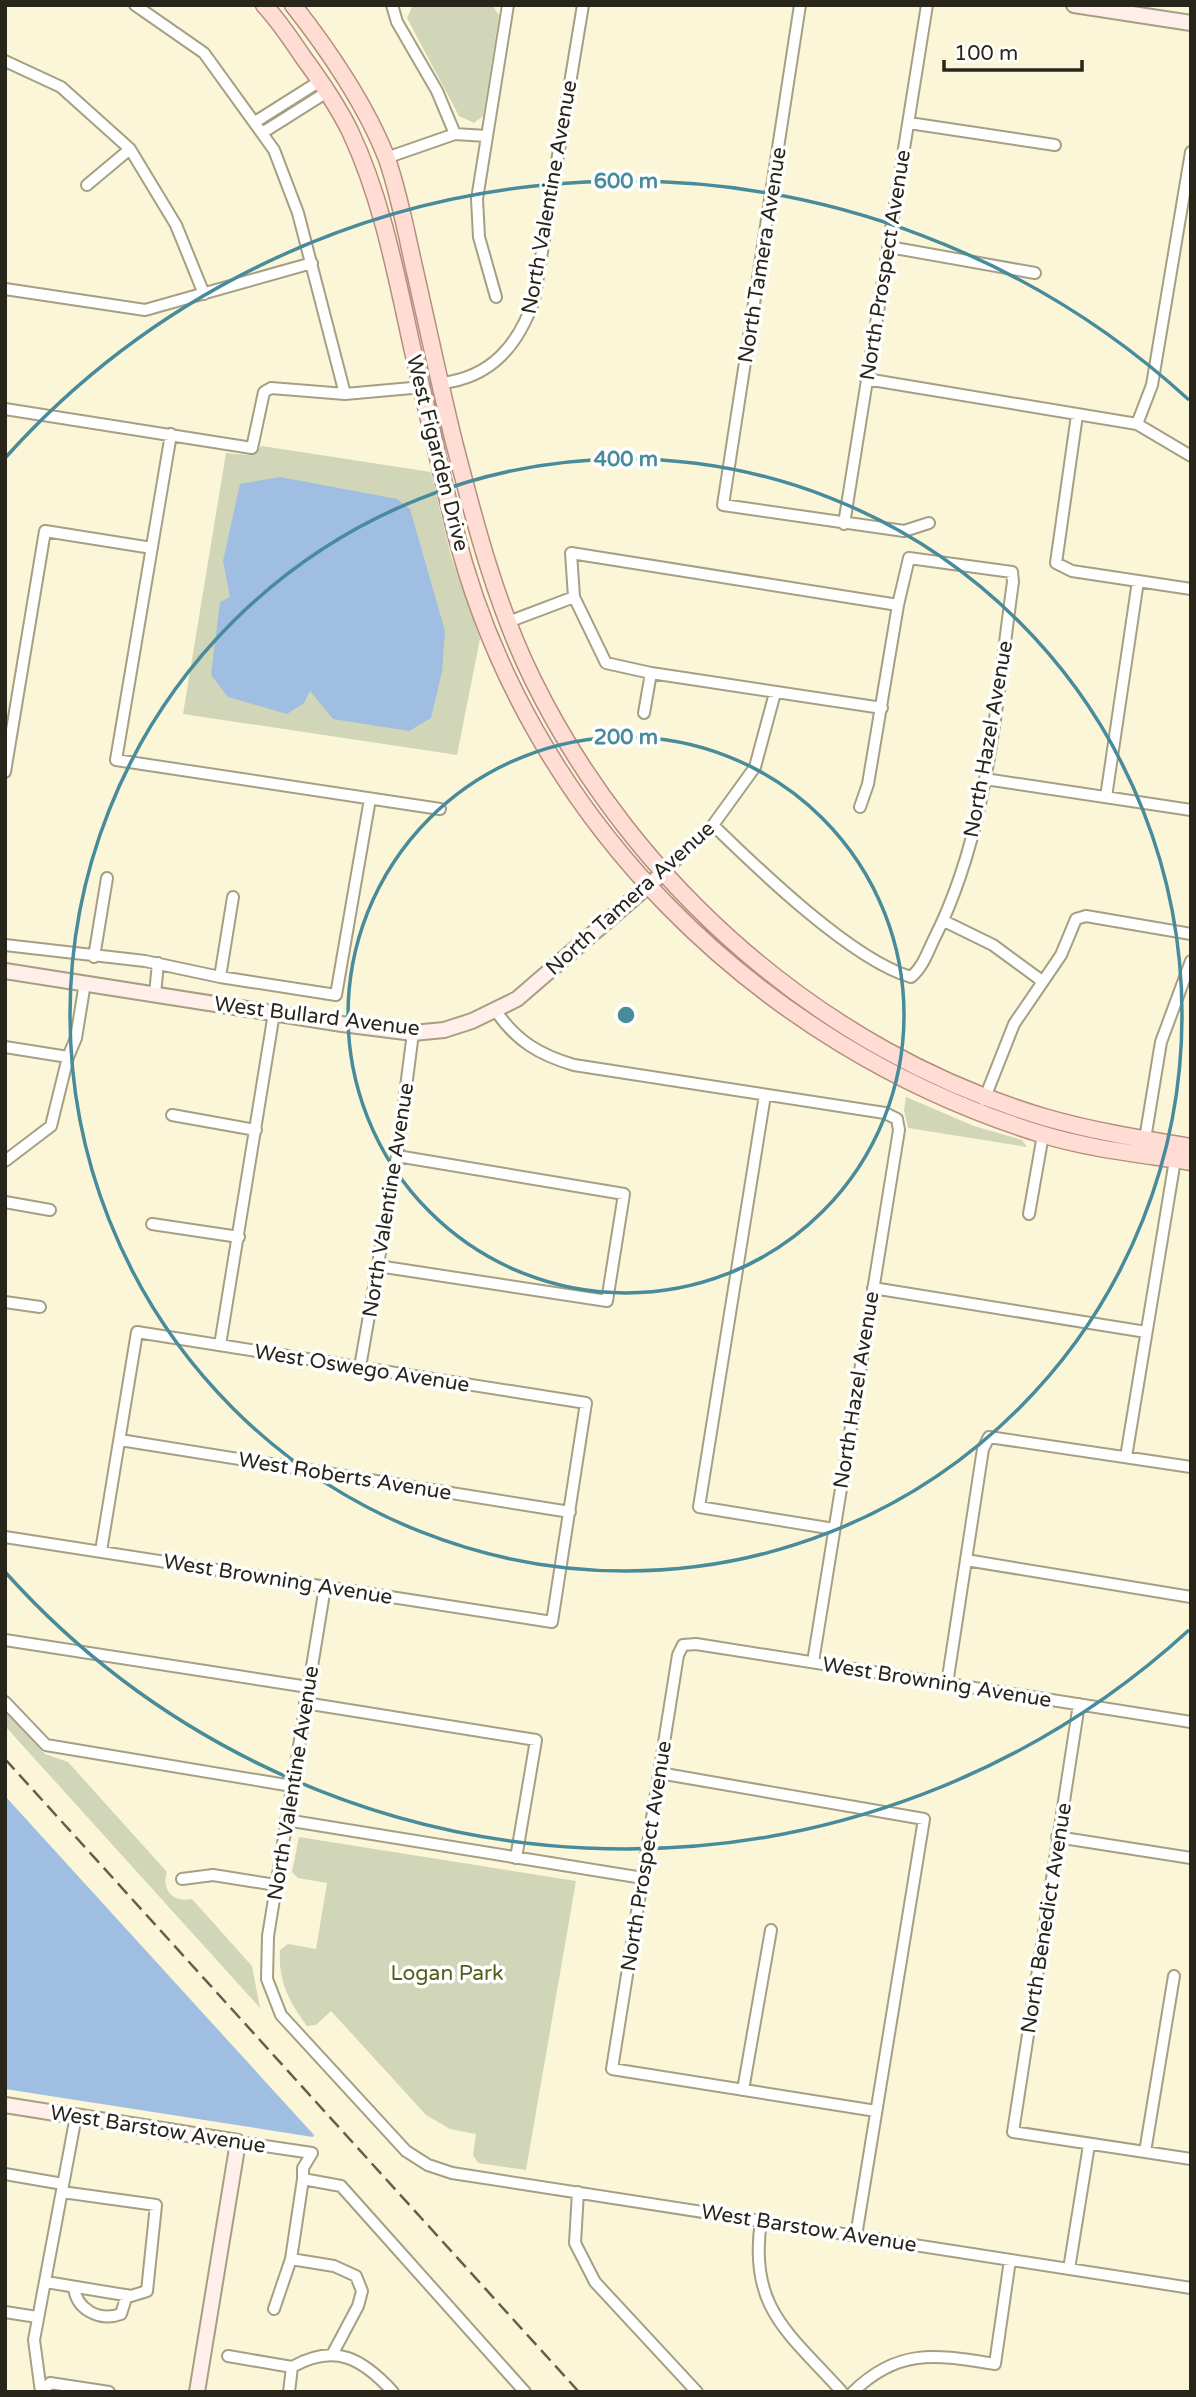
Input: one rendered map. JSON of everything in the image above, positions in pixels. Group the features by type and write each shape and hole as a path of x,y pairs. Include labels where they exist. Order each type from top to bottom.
{"main road":[{"name":"West Figarden Drive","path":"264,5 348,127 368,176 394,264 455,529 490,634 528,716 558,767 647,886 708,947 816,1030 868,1062 979,1113"},
{"name":"West Figarden Drive","path":"293,5 318,38 386,158 442,383 449,422 490,574 530,676 583,771 663,873 736,945 814,1004 897,1056 986,1097"},
{"path":"323,87 342,92 360,109"},
{"path":"414,354 424,357 430,372 442,383"},
{"path":"423,387 433,393 449,422"},
{"path":"986,1097 1084,1128 1191,1147"},
{"path":"979,1113 1043,1135 1183,1161"},
{"path":"1043,1135 1055,1130 1074,1132 1084,1128"}],"street":[{"path":"135,5 204,53 274,150 298,213 345,394"},
{"path":"392,5 397,22 437,91 455,134"},
{"path":"496,297 479,237 477,212 486,136 508,5"},
{"name":"North Valentine Avenue","path":"442,383 482,373 504,356 524,328 534,300 583,5"},
{"name":"North Tamera Avenue","path":"800,5 723,505 844,524"},
{"name":"North Prospect Avenue","path":"844,524 927,5"},
{"path":"1074,5 1191,23"},
{"path":"5,61 61,87 130,149 176,225 204,294"},
{"path":"255,122 323,87"},
{"path":"262,133 323,87"},
{"path":"909,123 1055,145"},
{"path":"386,158 455,134 486,136"},
{"path":"87,185 130,149"},
{"path":"1137,424 1152,384 1191,152"},
{"path":"889,247 1035,273"},
{"path":"5,289 145,310 312,263"},
{"path":"866,379 1137,424 1191,456"},
{"path":"5,409 252,448 264,392 271,388 345,394 423,387"},
{"path":"1077,415 1056,563 1072,571 1191,589"},
{"path":"171,434 116,760 440,809"},
{"path":"844,524 904,531 929,523"},
{"path":"5,772 45,531 152,548"},
{"path":"860,807 868,785 882,708 898,605 571,553 574,597 606,663 651,673 882,708"},
{"name":"North Hazel Avenue","path":"713,825 756,867 853,945 900,974 911,977 918,971 944,921 967,855 985,779 1013,582 1012,572 909,558 898,605"},
{"path":"1106,797 1138,581"},
{"path":"509,622 574,597"},
{"path":"644,713 651,673"},
{"name":"North Tamera Avenue","path":"496,1011 517,999 663,873 713,825 755,767 775,693"},
{"path":"985,779 1191,810"},
{"name":"West Bullard Avenue","path":"5,945 158,963 220,977 336,995 370,799"},
{"path":"94,957 107,878"},
{"path":"220,977 233,897"},
{"path":"979,1113 1014,1024 1061,955 1076,919 1086,916 1191,934"},
{"path":"944,921 993,945 1042,981"},
{"path":"1144,1139 1161,1042 1191,961"},
{"path":"155,994 158,963"},
{"name":"West Bullard Avenue","path":"5,971 414,1032 444,1030 496,1011"},
{"path":"5,1161 51,1126 68,1057 76,1038 85,983"},
{"path":"496,1011 516,1037 551,1059 574,1065 765,1095 699,1507 834,1529"},
{"path":"220,1345 274,1013"},
{"name":"North Valentine Avenue","path":"360,1367 397,1156 414,1032"},
{"path":"5,1047 68,1057"},
{"name":"North Hazel Avenue","path":"765,1095 885,1113 897,1119 899,1130 813,1662"},
{"path":"172,1115 256,1130"},
{"path":"1029,1214 1043,1135"},
{"path":"378,1266 607,1301 624,1194 397,1156"},
{"path":"1126,1457 1146,1332 1183,1161"},
{"path":"5,1202 50,1210"},
{"path":"152,1224 239,1237"},
{"path":"873,1289 1146,1332"},
{"path":"5,1302 40,1307"},
{"name":"West Oswego Avenue","path":"120,1440 137,1332 586,1403 570,1512"},
{"path":"947,1684 983,1449 989,1437 1191,1467"},
{"path":"102,1552 120,1440"},
{"name":"West Roberts Avenue","path":"120,1440 570,1512"},
{"name":"West Browning Avenue","path":"5,1537 552,1622 570,1512"},
{"path":"966,1560 1191,1597"},
{"name":"North Valentine Avenue","path":"325,1587 276,1885 266,1955 267,1979 281,2015 406,2151 428,2165"},
{"path":"5,1640 308,1687"},
{"name":"West Browning Avenue","path":"683,1645 696,1644 1191,1722"},
{"name":"North Prospect Avenue","path":"683,1645 678,1655 612,2069 743,2090"},
{"path":"5,1702 46,1745 292,1786"},
{"path":"305,1703 536,1740 516,1858"},
{"name":"North Benedict Avenue","path":"1079,1704 1013,2132 1089,2145"},
{"path":"659,1773 925,1819 856,2236"},
{"path":"286,1820 643,1878"},
{"path":"1057,1837 1191,1858"},
{"path":"182,1879 213,1875 276,1885"},
{"path":"771,1930 743,2090 876,2111"},
{"path":"1145,2152 1174,1976"},
{"name":"West Barstow Avenue","path":"5,2105 312,2153 303,2168 303,2179"},
{"path":"42,2391 34,2340 76,2116"},
{"path":"197,2392 238,2142"},
{"path":"1069,2269 1089,2145 1191,2160"},
{"name":"West Barstow Avenue","path":"428,2165 452,2173 1191,2288"},
{"path":"5,2174 156,2206 147,2291 127,2295 46,2282"},
{"path":"274,2309 291,2259 303,2179 341,2186 525,2392"},
{"path":"578,2192 575,2243 595,2282 697,2392"},
{"path":"761,2221 757,2258 767,2301 782,2325 842,2392"},
{"path":"291,2259 334,2266 356,2276 362,2291 358,2306 333,2353"},
{"path":"853,2392 877,2371 918,2357 947,2356 995,2364 1010,2260"},
{"path":"74,2287 83,2309 107,2316 121,2314 127,2295"},
{"path":"5,2312 37,2317"},
{"path":"228,2356 292,2367 311,2357 333,2353 373,2371 393,2392"},
{"path":"289,2392 292,2367"},
{"path":"42,2391 50,2383 109,2392"}],"green space":[{"path":"413,5 492,5 499,15 483,116 474,123 459,116 407,18"},
{"path":"262,446 431,472 451,556 480,639 457,755 183,714 226,453 248,455"},
{"path":"906,1097 974,1126 1022,1140 1027,1147 908,1128 904,1110"},
{"path":"5,1712 45,1754 68,1762 167,1872 166,1884 170,1894 179,1899 192,1899 252,1966 260,2008 5,1726"},
{"name":"Logan Park","path":"299,1837 576,1881 526,2170 478,2163 473,2155 476,2134 450,2129 426,2115 331,2011 316,2025 307,2026 290,2000 283,1981 280,1950 288,1944 316,1949 327,1883 298,1878 292,1872"}],"water":[{"path":"280,477 397,499 410,509 445,631 442,672 431,718 409,731 333,719 310,691 304,703 287,714 228,697 211,675 220,602 230,597 223,561 240,484"},
{"path":"5,1796 314,2135 313,2137 5,2089"}],"railway":[{"path":"5,1759 579,2392"}]}
